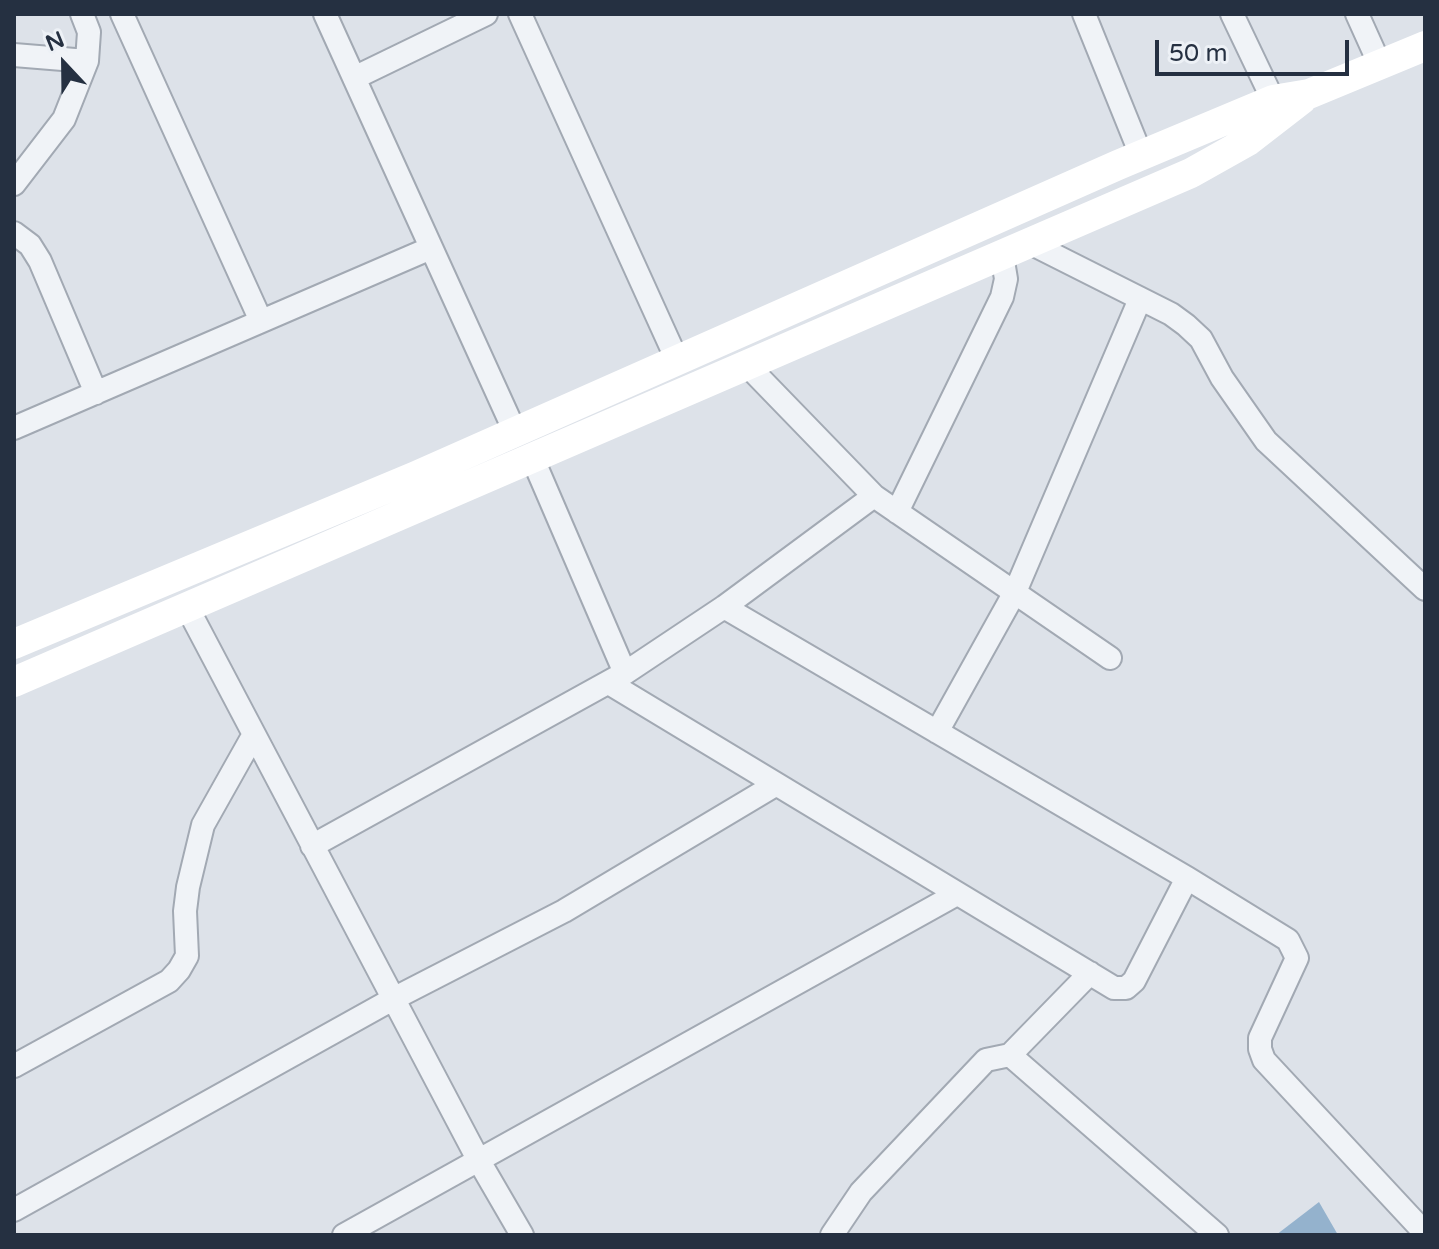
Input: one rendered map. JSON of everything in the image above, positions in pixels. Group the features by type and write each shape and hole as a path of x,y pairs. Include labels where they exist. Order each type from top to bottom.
{"street":[{"path":"325,14 515,432"},
{"path":"354,78 486,14"},
{"path":"520,14 677,360"},
{"path":"1084,14 1141,155"},
{"path":"1232,14 1273,100"},
{"path":"1357,14 1380,65"},
{"path":"14,184 64,119 87,61 85,23 126,15 261,321"},
{"path":"14,644 515,432 1141,155 1273,100 1309,94 1425,46"},
{"path":"14,55 87,61"},
{"path":"14,682 1191,173 1248,141 1309,94"},
{"path":"14,233 30,245 40,261 96,393"},
{"path":"1030,243 1171,314 1201,339 1222,378 1266,441 1425,589"},
{"path":"14,428 431,248"},
{"path":"897,512 1002,297 1006,279 1002,255"},
{"path":"937,732 1015,592 1140,299"},
{"path":"747,365 874,496 1110,658"},
{"path":"532,457 617,678 775,785 1114,988 1126,988 1134,981 1187,878"},
{"path":"312,846 617,678 724,607 874,496"},
{"path":"187,607 479,1161 522,1235"},
{"path":"724,607 1288,940 1297,958 1260,1038 1264,1060 1425,1233"},
{"path":"14,1066 169,981 179,970 187,956 185,911 203,825 253,736"},
{"path":"14,1210 393,999 564,911 775,785"},
{"path":"344,1235 957,894"},
{"path":"832,1235 861,1192 986,1060 1010,1055 1090,973"},
{"path":"1010,1055 1217,1235"}],"water":[{"path":"1319,1202 1338,1235 1276,1235"}]}
